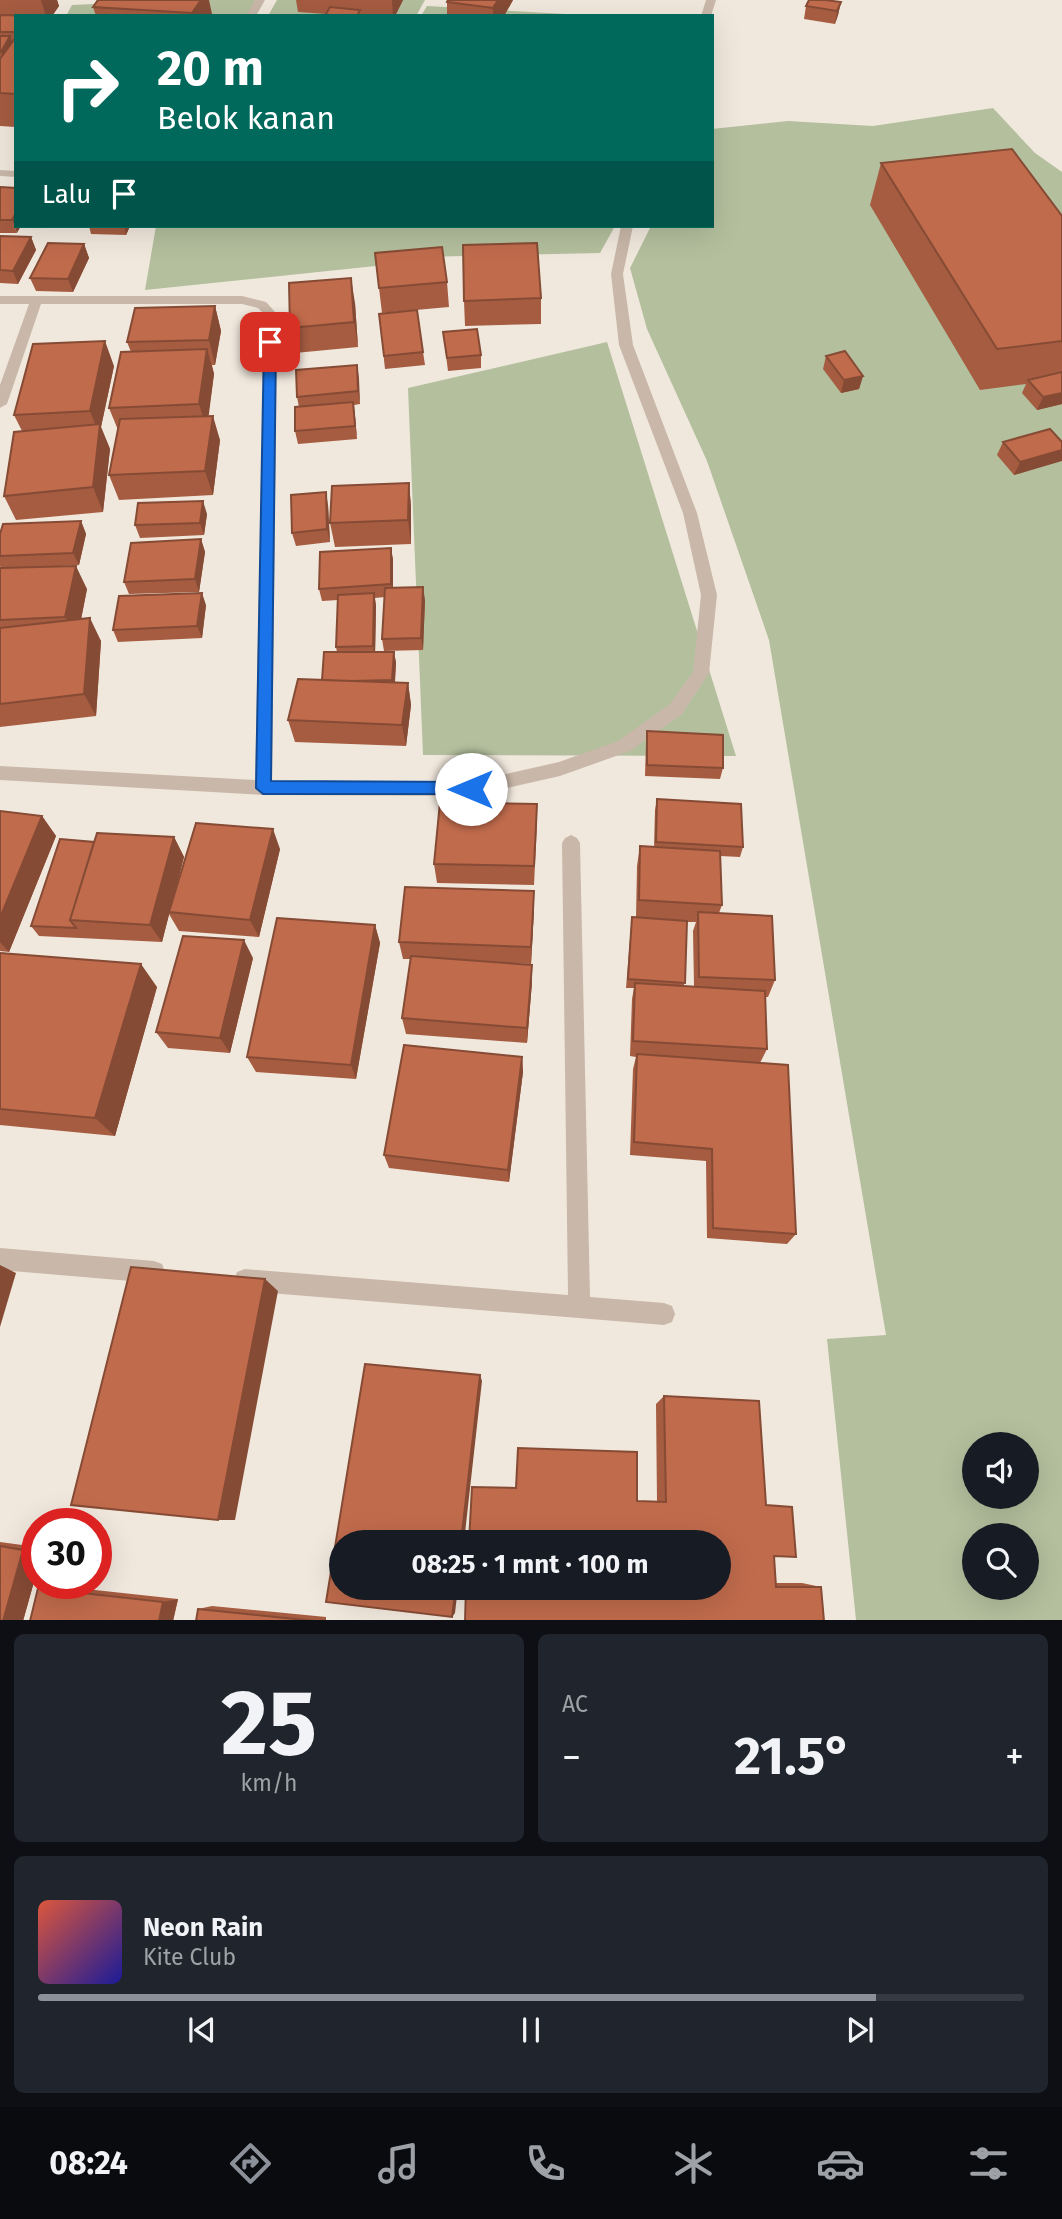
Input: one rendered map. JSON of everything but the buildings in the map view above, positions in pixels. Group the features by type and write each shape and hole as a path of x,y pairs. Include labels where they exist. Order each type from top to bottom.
{"street":[{"path":"0,773 263,788 471,789 560,769 624,746 676,709 701,673 709,595 690,513 626,345 617,274 627,228"},
{"path":"0,300 242,300 262,305 271,314 263,788"},
{"path":"0,404 36,300"},
{"path":"571,843 579,1309"},
{"path":"0,1259 179,1275"},
{"path":"220,1278 664,1314"}],"green space":[{"path":"97,0 258,0 248,14 67,14 72,5 94,4"},
{"path":"277,0 425,0 417,14 269,14"},
{"path":"427,6 566,14 422,14"},
{"path":"993,108 1035,153 1062,172 1062,1620 856,1620 827,1339 886,1335 769,640 707,461 647,329 630,268 650,228 714,228 714,129 788,121 873,126"},
{"path":"156,228 614,228 600,253 420,257 385,265 145,290"},
{"path":"607,342 736,756 423,755 408,388"}],"route":[{"path":"270,342 263,788 471,789"}]}
